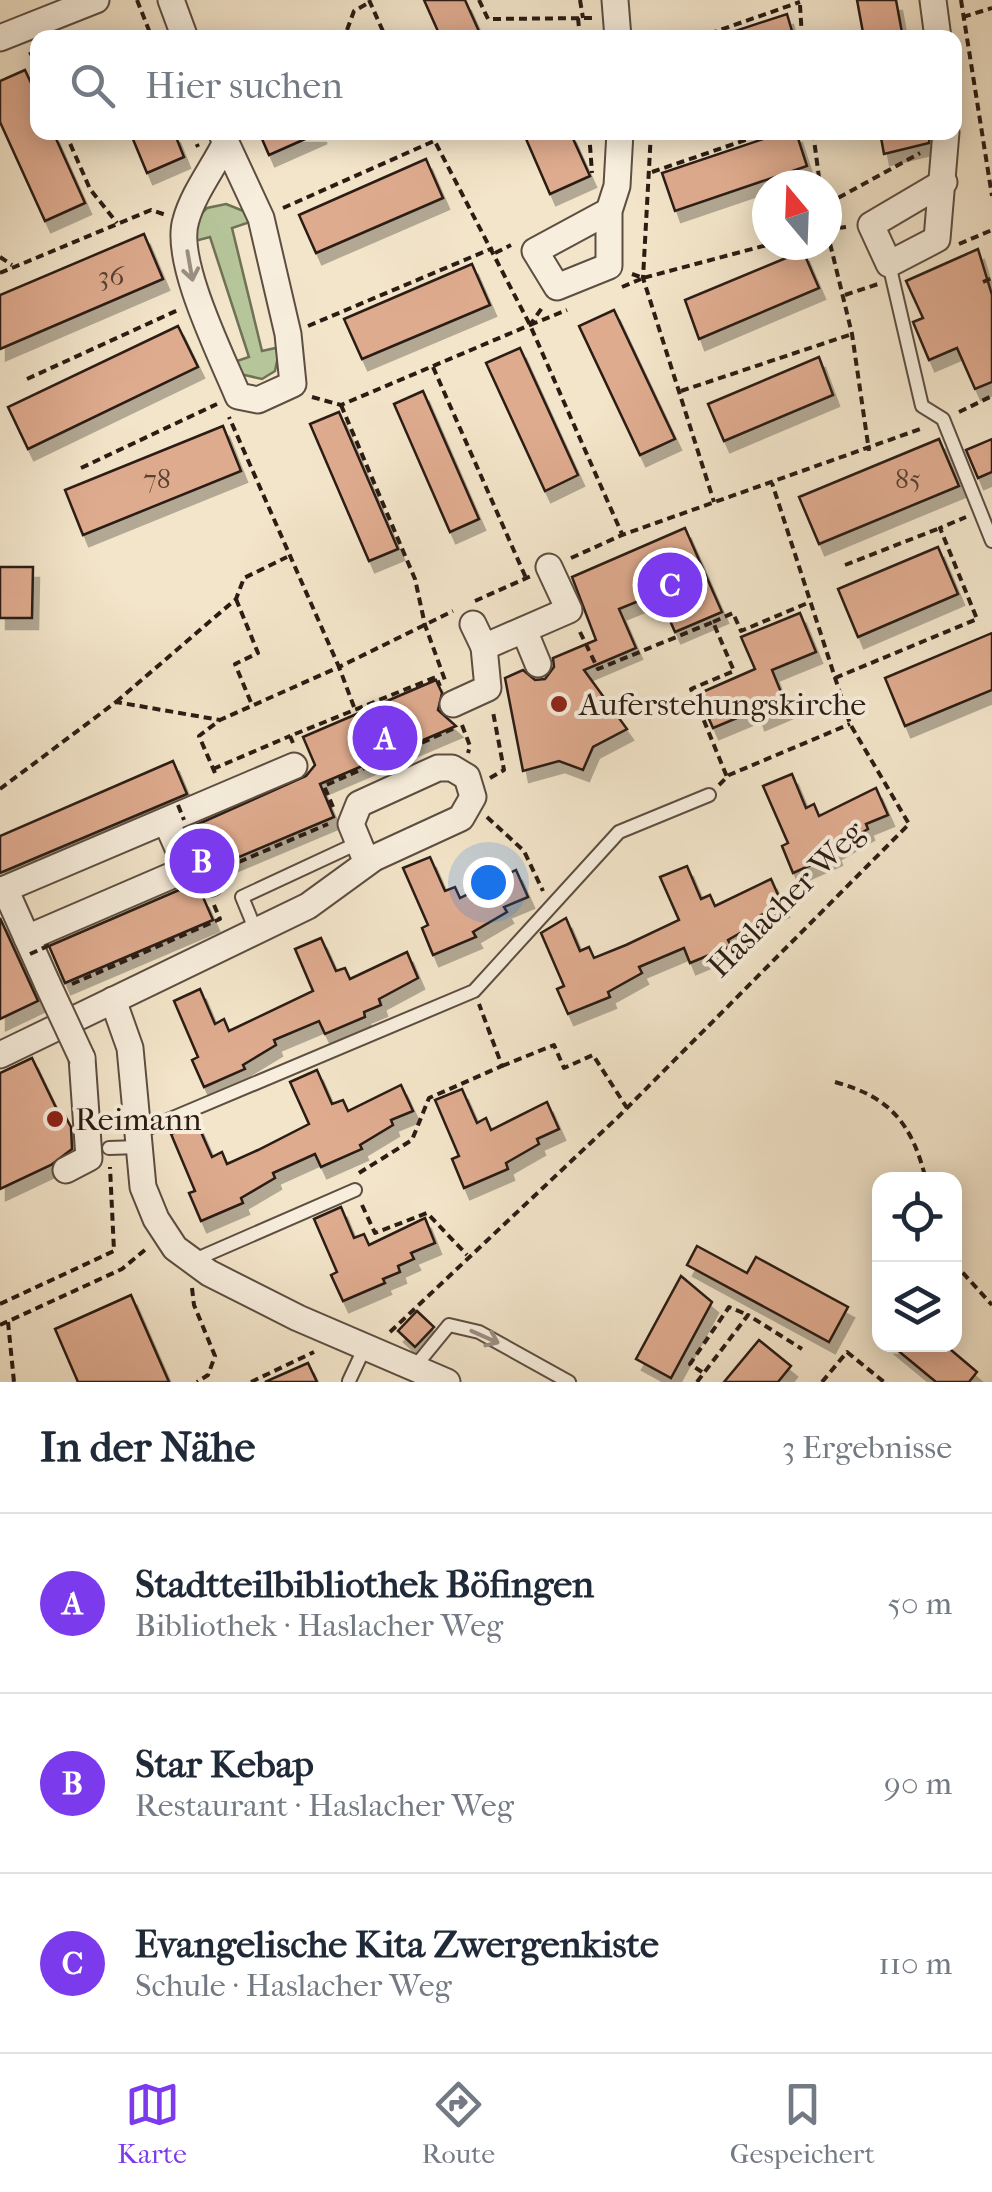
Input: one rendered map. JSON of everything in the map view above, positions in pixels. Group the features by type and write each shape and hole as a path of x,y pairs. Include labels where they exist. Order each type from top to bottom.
{"street":[{"path":"0,38 96,0"},
{"path":"171,0 183,30"},
{"path":"222,140 184,222 188,306 238,396 258,400 293,384 288,334 260,218 224,140"},
{"path":"608,212 535,251 557,287 610,266 608,212 616,186 619,140"},
{"path":"944,182 871,225 891,272 936,239 944,182 946,140"},
{"path":"196,202 222,192 250,196"},
{"path":"452,708 488,688 478,636 524,630 570,610 538,573"},
{"path":"524,630 538,664"},
{"path":"66,1170 89,1158 82,1058 40,959 3,890 296,761"},
{"path":"0,1055 308,906 363,853 462,818 472,795 462,772 445,767 366,800 351,820 363,853"},
{"path":"40,959 201,877 176,815"},
{"path":"113,1000 130,1048 143,1187 161,1230 190,1261 338,1337 446,1382"}],"lane":[{"path":"891,272 922,406 943,420 992,541"},
{"path":"109,1148 138,1140 474,990 619,832 708,795"},
{"path":"256,932 242,896 363,853"},
{"path":"190,1261 355,1190"},
{"path":"413,1370 449,1325 479,1332 569,1382"},
{"path":"349,1382 367,1350"}],"path":[{"path":"137,0 149,30"},
{"path":"479,0 488,20 616,18"},
{"path":"580,0 580,30"},
{"path":"961,0 992,196"},
{"path":"347,30 354,11 369,1 382,30"},
{"path":"719,30 799,1 801,30"},
{"path":"936,20 992,8"},
{"path":"983,122 992,120"},
{"path":"69,140 90,189 118,224"},
{"path":"652,140 642,278 714,502"},
{"path":"652,172 746,140"},
{"path":"814,140 818,170"},
{"path":"842,195 939,140"},
{"path":"292,204 434,141 530,325 622,534"},
{"path":"0,273 150,210 171,217 168,227"},
{"path":"936,239 959,244 992,230"},
{"path":"324,319 492,248"},
{"path":"610,266 642,278 752,249"},
{"path":"0,256 14,267"},
{"path":"834,260 852,334 869,450"},
{"path":"843,296 891,272"},
{"path":"983,282 992,278"},
{"path":"306,395 341,405 433,367 530,325 557,287"},
{"path":"185,326 188,306"},
{"path":"27,379 188,306"},
{"path":"680,391 852,334"},
{"path":"433,367 538,573"},
{"path":"219,783 198,736 220,720 622,534 869,450 992,396"},
{"path":"81,468 220,403 239,437 354,707"},
{"path":"40,959 54,970 62,988 220,920 201,877 338,819 324,786 458,729 425,624 416,579 341,405"},
{"path":"708,795 727,777 850,724 772,483"},
{"path":"845,564 979,512"},
{"path":"835,678 977,619 940,528"},
{"path":"0,789 116,702 236,599 244,578 287,557"},
{"path":"236,599 258,653 235,664 252,706"},
{"path":"570,610 598,669 732,613 740,630 810,602"},
{"path":"714,622 734,671 690,690 727,777"},
{"path":"213,769 436,676 470,746"},
{"path":"488,688 504,770 472,795 524,851 550,906"},
{"path":"116,702 220,720"},
{"name":"Haslacher Weg","path":"367,1350 627,1108 909,824 850,724"},
{"path":"290,736 296,761"},
{"path":"486,1025 502,1066"},
{"path":"468,1257 427,1213 375,1233 355,1190 358,1173 416,1135 429,1098 554,1045 564,1068 593,1055 627,1108"},
{"path":"834,1082 863,1090 889,1104 906,1129 923,1172"},
{"path":"0,1304 114,1251 110,1165"},
{"path":"0,1325 130,1264 161,1230"},
{"path":"190,1261 194,1305 215,1356 210,1372 198,1382"},
{"path":"962,1271 992,1305"},
{"path":"704,1374 690,1364 729,1306 802,1350"},
{"path":"697,1382 748,1315"},
{"path":"8,1322 14,1382"},
{"path":"251,1382 338,1337"},
{"path":"822,1382 847,1352 884,1382"}],"green space":[{"path":"226,204 246,212 250,222 232,228 262,351 280,347 275,371 262,379 240,374 234,362 249,357 210,237 195,241 194,222 207,208"}],"building":[{"path":"424,0 465,0 478,30 437,30"},
{"path":"857,0 896,0 902,30 863,30"},
{"path":"787,14 792,30 738,30"},
{"path":"25,70 30,81 30,140 57,140 85,203 45,221 0,122 0,81"},
{"path":"133,140 177,140 184,157 147,173"},
{"path":"262,140 303,140 269,155"},
{"path":"526,140 574,140 590,176 550,194"},
{"path":"760,140 799,140 807,166 795,170 752,170 752,185 675,211 662,173"},
{"path":"881,140 929,140 929,143 884,154"},
{"path":"426,159 443,198 316,253 299,215"},
{"path":"144,234 163,279 0,349 0,295"},
{"path":"978,249 992,295 992,382 975,389 957,348 929,360 913,322 923,318 906,281"},
{"path":"781,260 807,260 819,288 699,339 685,300"},
{"path":"472,264 490,305 362,359 344,319"},
{"path":"614,310 675,439 640,455 579,326"},
{"path":"178,326 198,367 28,449 8,407"},
{"path":"520,348 578,475 545,491 486,363"},
{"path":"819,357 833,395 724,441 708,404"},
{"path":"423,391 479,519 450,532 394,404"},
{"path":"339,412 398,549 369,561 310,424"},
{"path":"223,426 241,471 83,535 65,490"},
{"path":"939,439 959,486 819,544 799,497"},
{"path":"992,439 992,472 978,478 966,450"},
{"path":"685,528 722,612 675,632 658,593 619,609 636,648 584,670 627,729 593,747 583,770 559,761 523,771 505,678 523,670 535,680 545,679 554,667 553,658 596,640 572,577"},
{"path":"938,547 958,594 858,637 838,589"},
{"path":"0,567 33,567 32,618 0,618"},
{"path":"800,613 816,652 772,670 787,707 759,719 756,710 713,728 698,694 755,669 741,637"},
{"path":"992,633 992,690 905,726 885,678"},
{"path":"436,680 442,693 438,710 456,726 320,784 334,817 215,867 200,858 187,829 306,776 315,765 303,737"},
{"path":"173,761 187,794 0,873 0,836"},
{"path":"792,774 806,808 814,804 819,816 876,788 888,815 866,824 868,829 834,849 836,854 793,873 782,846 788,843 763,786"},
{"path":"430,857 445,891 455,887 460,898 516,870 528,897 504,907 507,912 473,932 476,937 433,955 422,928 428,925 403,868"},
{"path":"687,866 701,899 710,895 715,906 771,879 783,906 761,915 763,920 728,940 731,946 690,963 684,948 639,967 642,973 608,992 610,997 568,1014 557,989 564,986 541,933 566,918 580,951 589,947 594,958 626,945 679,920 660,877"},
{"path":"186,887 203,897 213,920 65,983 49,946"},
{"path":"0,918 38,1001 0,1019"},
{"path":"321,938 336,971 345,968 350,979 407,952 418,978 379,999 381,1005 364,1012 365,1017 325,1034 319,1021 274,1040 276,1045 243,1065 245,1069 204,1087 192,1060 198,1057 174,1001 200,989 215,1024 224,1019 229,1031 313,991 295,949"},
{"path":"32,1058 61,1118 65,1116 71,1127 72,1149 51,1165 0,1189 0,1073"},
{"path":"317,1070 332,1104 343,1100 348,1111 401,1085 413,1111 391,1120 393,1125 360,1145 362,1149 321,1167 315,1154 273,1173 275,1178 241,1198 243,1203 201,1221 189,1193 195,1191 171,1134 197,1123 212,1157 222,1152 227,1164 309,1124 290,1082"},
{"path":"462,1089 477,1123 486,1118 491,1130 547,1102 559,1129 537,1139 539,1144 506,1163 508,1169 464,1188 452,1159 459,1156 435,1100"},
{"path":"341,1207 354,1238 364,1234 369,1245 425,1218 435,1243 411,1253 414,1259 398,1266 400,1272 383,1279 385,1283 343,1301 331,1275 337,1272 314,1219"},
{"path":"697,1246 747,1273 756,1257 848,1307 829,1342 687,1265"},
{"path":"681,1276 712,1302 671,1378 636,1359"},
{"path":"131,1295 169,1382 78,1382 55,1329"},
{"path":"417,1311 434,1327 415,1347 398,1331"},
{"path":"759,1340 791,1366 778,1382 724,1382"},
{"path":"900,1352 953,1352 977,1372 969,1382 936,1382"},
{"path":"308,1363 317,1382 265,1382"}],"place":[{"name":"Evangelische Kita Zwergenkiste","path":"670,585"},
{"name":"Auferstehungskirche","path":"559,704"},
{"name":"Stadtteilbibliothek Böfingen","path":"385,738"},
{"name":"Star Kebap","path":"202,861"},
{"name":"Reimann","path":"55,1119"}]}
